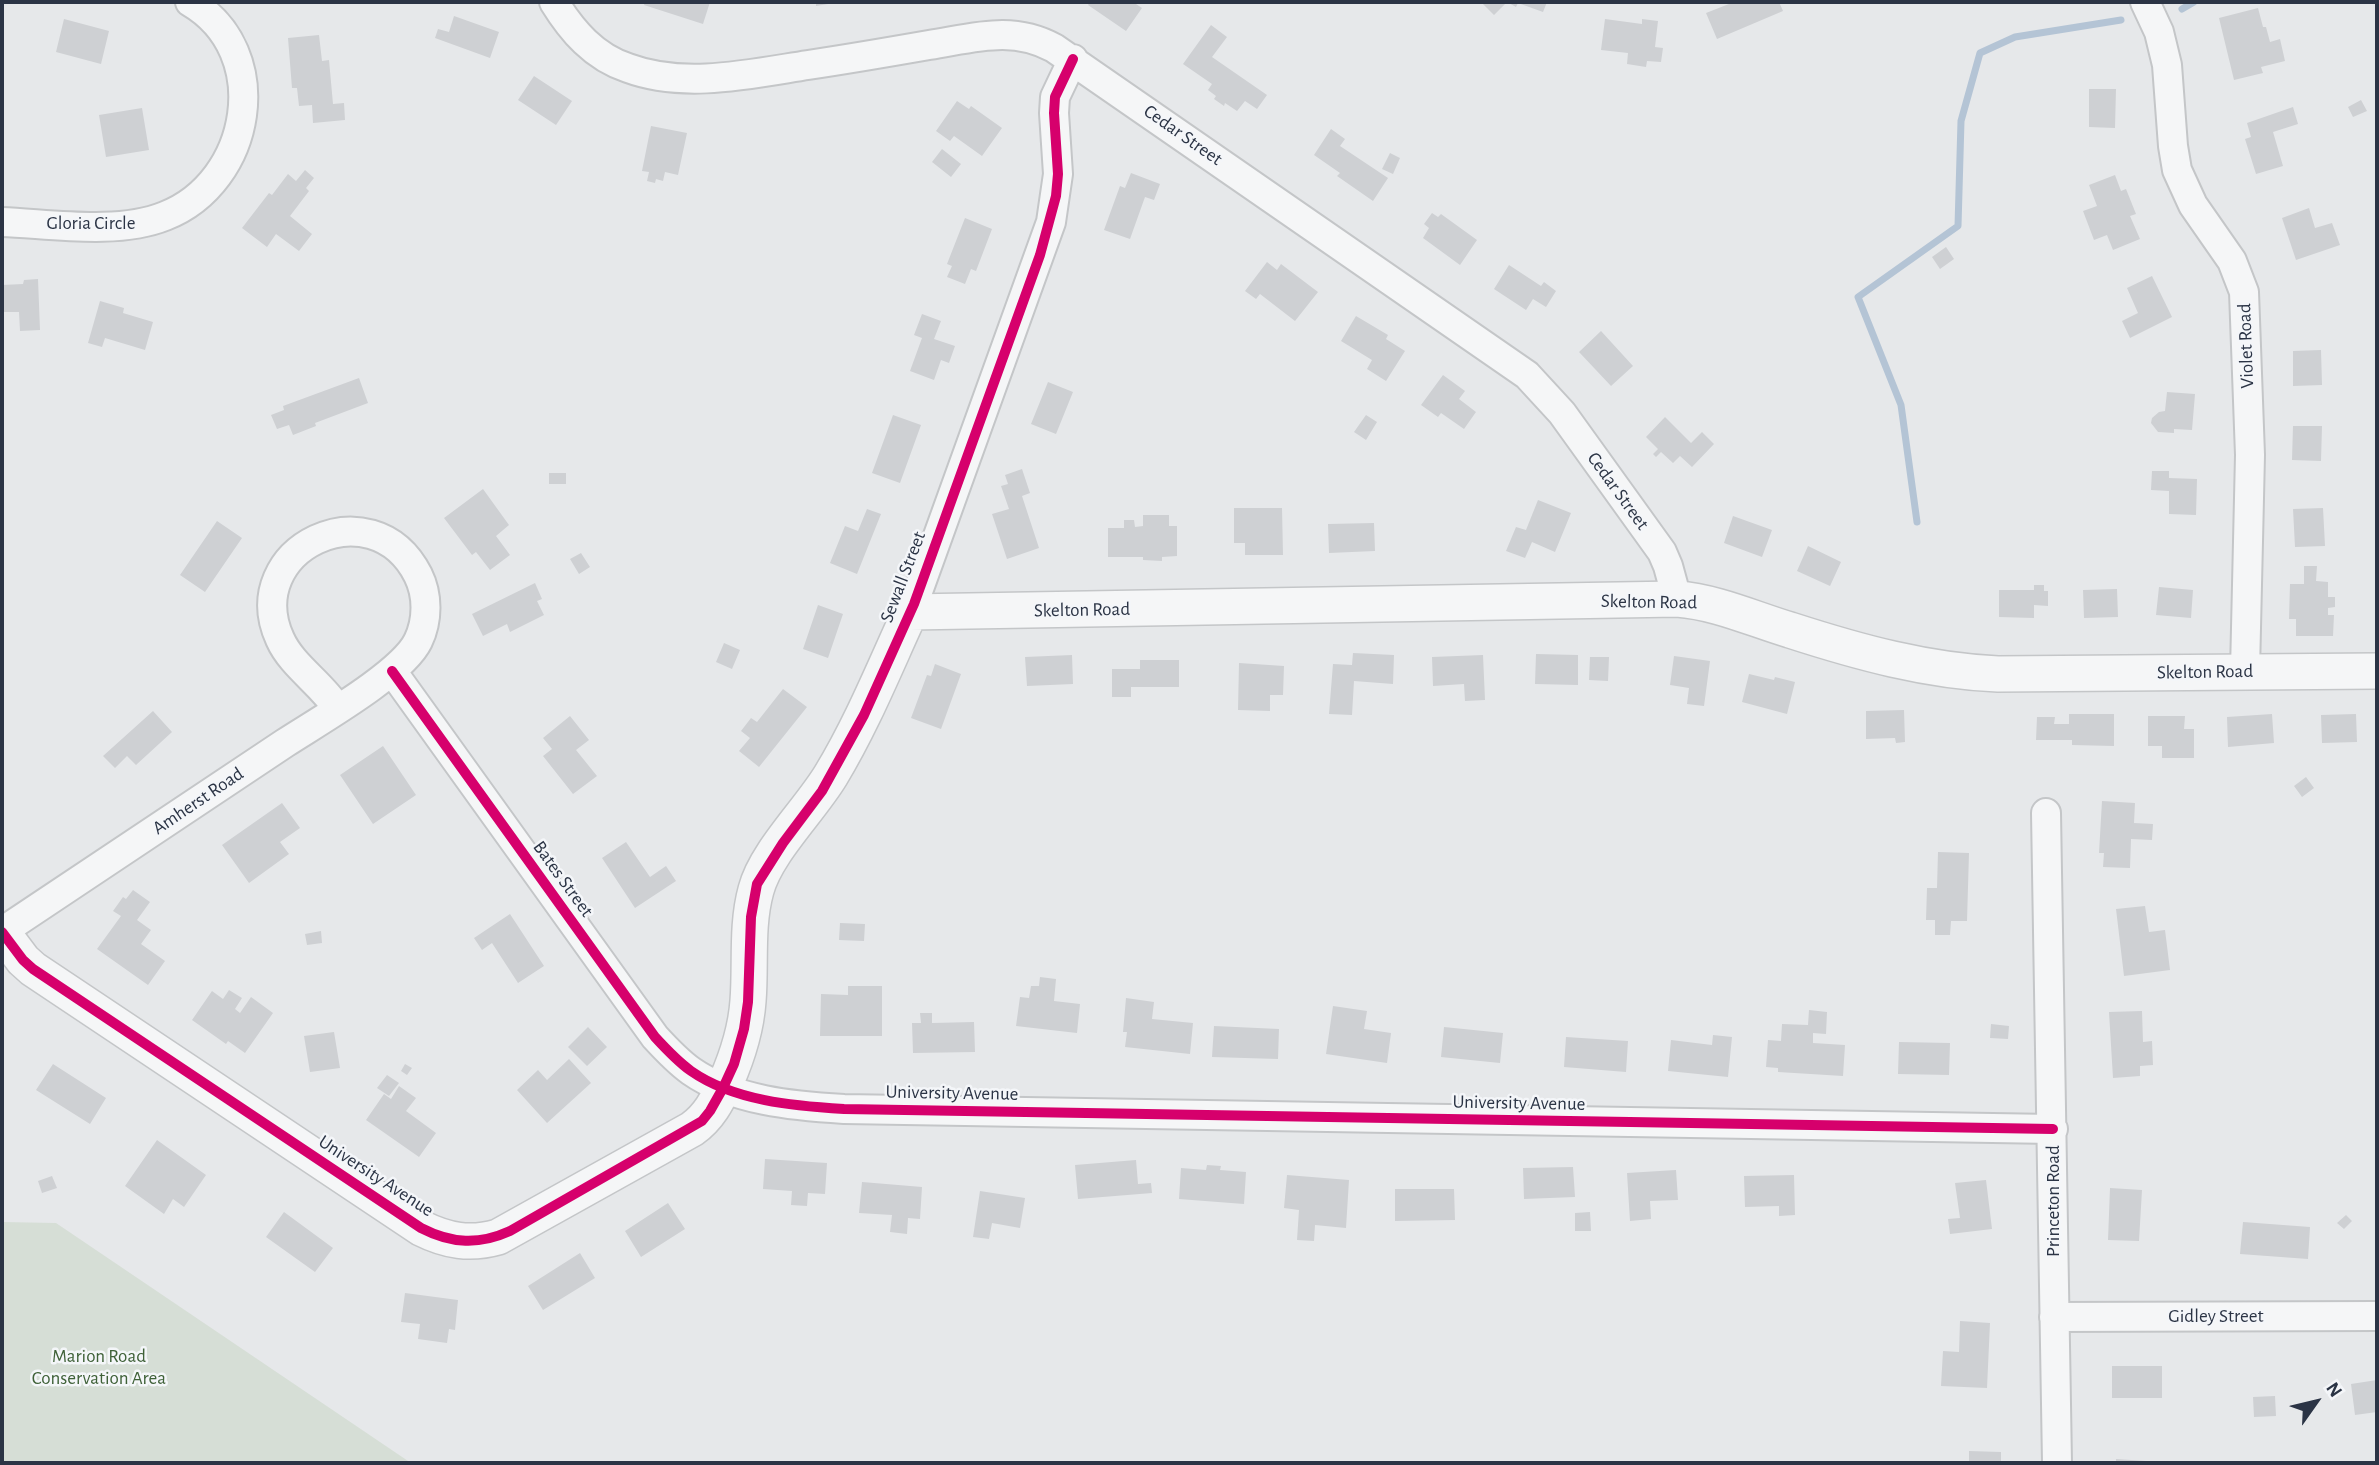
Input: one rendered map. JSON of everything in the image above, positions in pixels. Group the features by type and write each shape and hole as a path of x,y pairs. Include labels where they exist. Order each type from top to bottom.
{"street":[{"name":"Gloria Circle","path":"2,222 100,226 145,223 187,206 218,176 231,155 240,131 244,107 242,82 236,60 225,37 209,17 190,2"},
{"name":"Cedar Street","path":"554,2 575,31 596,52 626,68 670,77 762,72 1004,34 1029,36 1073,59 1527,375 1562,413 1658,546 1668,566 1678,599"},
{"name":"Violet Road","path":"2145,2 2159,32 2168,65 2177,170 2193,205 2232,261 2244,292 2250,455 2245,671"},
{"name":"Sewall Street","path":"723,1088 734,1064 744,1029 748,1002 751,917 757,884 783,843 822,791 847,749 911,610 1051,222 1058,174 1055,97 1073,59"},
{"path":"337,708 327,693 287,651 280,640 273,615 279,578 293,556 313,540 337,532 363,532 387,541 398,549 414,568 424,592 422,630 410,653 392,671"},
{"name":"Skelton Road","path":"911,610 1678,599 1713,604 1854,650 1958,673 2377,671"},
{"name":"Bates Street","path":"392,671 655,1037 679,1063 723,1088"},
{"name":"Amherst Road","path":"2,932 392,671"},
{"name":"Princeton Road","path":"2046,813 2057,1463"},
{"name":"University Avenue","path":"2,932 33,969 421,1228 458,1241 485,1240 510,1231 697,1125 710,1111 723,1088 788,1103 844,1109 2053,1129"},
{"name":"Gidley Street","path":"2054,1317 2377,1315"}],"green space":[{"name":"Marion Road Conservation Area","path":"2,1222 56,1223 411,1463 2,1463"}],"building":[{"path":"645,2 710,2 703,24 644,5"},
{"path":"816,2 834,2 834,3 816,6"},
{"path":"1090,2 1133,2 1142,8 1126,31 1088,5"},
{"path":"1481,2 1507,2 1494,15"},
{"path":"1507,2 1547,2 1543,12 1518,3 1516,7"},
{"path":"1734,2 1779,2 1783,11 1717,39 1706,13"},
{"path":"2258,8 2270,42 2280,39 2285,61 2261,67 2263,73 2234,80 2219,18"},
{"path":"454,16 499,32 490,58 435,38 438,29 449,32"},
{"path":"64,19 109,31 101,64 56,52"},
{"path":"1605,19 1642,24 1642,19 1658,21 1655,47 1663,48 1661,62 1647,61 1646,67 1627,64 1628,53 1601,50"},
{"path":"1211,25 1227,37 1212,57 1267,95 1257,109 1245,101 1237,111 1225,103 1224,106 1214,99 1216,96 1208,90 1212,84 1183,64"},
{"path":"319,35 322,61 329,60 333,104 344,103 345,120 313,123 312,105 299,106 297,88 292,88 288,38"},
{"path":"534,76 572,101 556,125 518,100"},
{"path":"2089,89 2116,89 2115,128 2089,127"},
{"path":"2361,100 2367,111 2353,117 2348,107"},
{"path":"957,101 969,109 971,106 1002,128 982,156 954,136 950,141 936,131"},
{"path":"2293,107 2298,124 2273,132 2283,166 2256,174 2245,139 2251,137 2247,123"},
{"path":"142,108 149,150 106,157 99,115"},
{"path":"651,126 687,133 678,175 665,172 663,181 656,179 655,183 647,181 649,172 642,171"},
{"path":"1331,129 1345,139 1340,146 1388,178 1373,201 1337,176 1340,173 1314,155"},
{"path":"942,149 961,164 951,177 932,162"},
{"path":"1390,153 1400,158 1393,174 1382,169"},
{"path":"305,170 314,178 306,188 309,191 290,216 312,234 299,251 276,234 267,247 242,228 269,193 272,195 288,174 296,181"},
{"path":"1131,173 1160,184 1154,200 1145,197 1130,239 1104,230 1120,186 1125,188"},
{"path":"2115,175 2121,191 2126,189 2136,214 2130,216 2140,239 2113,250 2107,235 2094,240 2083,211 2097,206 2089,185"},
{"path":"2309,208 2315,228 2332,223 2340,245 2296,260 2282,218"},
{"path":"1432,213 1438,217 1441,214 1477,240 1460,265 1423,238 1429,228 1424,224"},
{"path":"965,218 992,229 976,271 971,269 965,284 947,277 952,266 947,264"},
{"path":"1946,247 1954,259 1940,269 1932,257"},
{"path":"1267,262 1277,270 1281,264 1318,292 1295,321 1260,294 1256,299 1245,291"},
{"path":"1509,265 1541,286 1544,282 1556,291 1546,307 1533,299 1526,310 1494,289"},
{"path":"2152,276 2172,317 2130,338 2122,321 2138,313 2127,288"},
{"path":"38,279 40,330 20,331 19,312 2,312 2,285 23,284 24,280"},
{"path":"100,301 124,308 123,313 153,322 145,350 105,338 102,347 88,343"},
{"path":"922,314 941,321 934,339 955,346 949,363 941,360 934,380 910,371 922,338 914,335"},
{"path":"1356,316 1388,335 1386,339 1405,351 1386,381 1367,369 1372,360 1341,341"},
{"path":"1601,331 1633,366 1611,386 1579,352"},
{"path":"2321,350 2322,385 2293,386 2293,351"},
{"path":"1443,375 1465,391 1459,399 1476,412 1464,429 1441,413 1438,417 1421,405"},
{"path":"359,378 368,403 315,423 316,426 293,435 289,425 277,429 271,415 284,410 283,406"},
{"path":"1048,382 1073,392 1056,434 1031,424"},
{"path":"2167,392 2195,394 2192,430 2158,432 2151,423 2152,418 2159,412 2165,411"},
{"path":"893,415 921,425 900,483 872,473"},
{"path":"1366,415 1377,422 1366,440 1354,432"},
{"path":"1665,417 1691,443 1702,432 1714,444 1692,467 1680,456 1673,463 1661,452 1656,457 1653,454 1658,449 1646,437"},
{"path":"2293,426 2322,426 2321,461 2292,460"},
{"path":"1022,469 1030,493 1022,496 1039,548 1007,559 992,514 1009,509 1001,486 1008,484 1005,475"},
{"path":"2152,471 2169,471 2169,478 2197,479 2196,515 2169,514 2169,491 2151,490"},
{"path":"549,473 566,473 566,484 549,484"},
{"path":"483,489 509,525 496,536 510,555 490,570 476,552 472,555 444,518"},
{"path":"1538,500 1571,513 1555,552 1532,542 1525,558 1506,551 1516,527 1526,530"},
{"path":"1234,508 1282,508 1283,555 1245,555 1245,543 1234,543"},
{"path":"2323,508 2325,546 2295,547 2293,509"},
{"path":"867,509 881,514 857,574 830,563 845,526 858,531"},
{"path":"1143,515 1169,515 1169,526 1177,526 1177,556 1162,557 1162,561 1143,560 1143,557 1108,557 1108,528 1124,528 1124,520 1134,520 1135,527 1143,526"},
{"path":"1733,516 1772,530 1762,557 1724,543"},
{"path":"217,521 242,538 205,592 180,575"},
{"path":"1374,523 1375,551 1329,553 1328,524"},
{"path":"1808,546 1841,562 1830,586 1797,571"},
{"path":"581,553 590,567 579,574 570,559"},
{"path":"2304,566 2317,566 2316,581 2328,582 2328,597 2335,597 2335,607 2328,608 2328,615 2334,615 2333,636 2296,636 2296,619 2289,619 2290,584 2304,584"},
{"path":"535,583 542,599 537,601 544,615 510,632 507,624 483,636 472,614"},
{"path":"2034,585 2044,585 2044,591 2048,591 2048,606 2034,605 2034,618 1999,617 1999,590 2034,590"},
{"path":"2159,587 2193,590 2191,618 2156,615"},
{"path":"2117,589 2118,617 2084,618 2083,590"},
{"path":"818,605 843,614 828,658 803,649"},
{"path":"724,643 740,650 732,669 716,662"},
{"path":"1353,653 1394,655 1393,684 1354,681 1352,715 1329,714 1333,664 1352,665"},
{"path":"1536,654 1578,655 1578,685 1535,684"},
{"path":"1072,655 1073,684 1027,686 1025,657"},
{"path":"1483,655 1485,700 1465,701 1464,684 1433,686 1432,657"},
{"path":"1674,656 1710,661 1704,706 1687,704 1689,688 1670,685"},
{"path":"1590,657 1609,657 1608,681 1589,680"},
{"path":"1140,660 1179,660 1179,687 1131,687 1131,697 1112,697 1112,669 1140,669"},
{"path":"1239,663 1284,666 1283,695 1270,695 1270,711 1238,710"},
{"path":"935,664 961,674 941,729 911,718 927,675 931,676"},
{"path":"1749,674 1795,682 1787,714 1742,702"},
{"path":"783,689 807,707 759,767 739,751 750,738 741,731 751,718 757,722"},
{"path":"1904,710 1905,742 1896,743 1895,738 1866,739 1866,711"},
{"path":"153,711 172,732 136,765 127,756 115,768 103,756"},
{"path":"2069,714 2114,714 2114,746 2072,745 2072,740 2036,740 2037,717 2055,717 2054,724 2069,724"},
{"path":"2272,714 2274,743 2228,747 2227,717"},
{"path":"2356,714 2357,742 2322,743 2321,715"},
{"path":"570,716 589,740 576,750 597,776 573,794 543,756 552,749 543,738"},
{"path":"2148,716 2185,716 2184,729 2194,729 2194,758 2162,758 2162,746 2148,746"},
{"path":"383,746 416,795 373,824 340,775"},
{"path":"2306,777 2314,788 2302,797 2294,786"},
{"path":"2102,801 2135,803 2134,823 2153,824 2152,840 2131,839 2130,868 2103,867 2104,853 2099,853"},
{"path":"282,803 300,828 280,842 289,854 249,883 222,845"},
{"path":"626,842 650,877 666,866 676,881 635,908 602,858"},
{"path":"1938,852 1969,853 1967,921 1951,921 1950,935 1935,935 1935,920 1926,920 1927,888 1937,888"},
{"path":"133,890 150,902 137,920 151,930 141,944 165,961 148,985 97,949 121,916 113,911 123,897 126,899"},
{"path":"2145,906 2149,932 2165,930 2170,970 2124,976 2116,909"},
{"path":"510,914 544,966 518,983 492,943 482,950 474,938"},
{"path":"840,923 865,924 864,941 839,940"},
{"path":"321,931 322,943 307,945 305,934"},
{"path":"1040,977 1056,979 1054,1001 1080,1004 1077,1033 1016,1026 1020,997 1029,998 1031,986 1039,986"},
{"path":"848,986 882,986 882,1036 820,1036 821,994 848,995"},
{"path":"229,990 242,998 235,1009 240,1013 251,997 273,1013 245,1053 228,1041 226,1044 192,1020 212,991 223,999"},
{"path":"1126,998 1154,1002 1152,1019 1193,1023 1190,1054 1125,1047 1127,1032 1123,1032"},
{"path":"1333,1006 1367,1011 1364,1029 1391,1033 1387,1063 1326,1054"},
{"path":"1809,1010 1827,1012 1826,1034 1813,1033 1813,1043 1845,1045 1843,1076 1778,1072 1778,1068 1766,1067 1768,1040 1781,1041 1782,1024 1808,1025"},
{"path":"2142,1011 2143,1042 2152,1041 2153,1065 2140,1066 2140,1076 2113,1078 2109,1012"},
{"path":"920,1013 932,1013 932,1023 974,1022 975,1052 913,1053 912,1023 921,1023"},
{"path":"1991,1024 2009,1026 2008,1039 1990,1038"},
{"path":"1214,1026 1279,1029 1278,1059 1212,1057"},
{"path":"588,1027 607,1047 587,1066 568,1047"},
{"path":"1444,1027 1503,1033 1500,1063 1441,1057"},
{"path":"334,1032 340,1068 310,1072 304,1036"},
{"path":"1713,1035 1732,1037 1728,1077 1668,1071 1671,1040 1712,1045"},
{"path":"1566,1037 1628,1041 1626,1072 1564,1067"},
{"path":"1899,1042 1950,1043 1949,1075 1898,1074"},
{"path":"569,1059 591,1083 547,1123 517,1090 538,1070 547,1080"},
{"path":"53,1064 106,1098 90,1124 36,1090"},
{"path":"405,1064 412,1068 407,1075 401,1071"},
{"path":"387,1075 399,1083 389,1096 377,1088"},
{"path":"399,1086 416,1098 406,1111 436,1133 419,1157 366,1120 384,1094 391,1099"},
{"path":"157,1140 206,1175 184,1207 173,1199 164,1214 125,1186"},
{"path":"765,1159 827,1163 825,1194 808,1193 807,1206 791,1205 792,1191 763,1189"},
{"path":"1136,1160 1138,1184 1151,1183 1152,1193 1078,1199 1075,1165"},
{"path":"1207,1165 1221,1166 1220,1170 1246,1172 1244,1204 1179,1199 1181,1168 1206,1170"},
{"path":"1573,1167 1575,1197 1524,1199 1523,1168"},
{"path":"1676,1170 1678,1200 1650,1201 1651,1219 1630,1221 1627,1173"},
{"path":"1287,1175 1349,1180 1346,1228 1315,1225 1314,1241 1297,1240 1299,1210 1284,1208"},
{"path":"1794,1175 1795,1215 1779,1216 1779,1206 1745,1207 1744,1176"},
{"path":"52,1176 57,1188 42,1193 38,1181"},
{"path":"1986,1180 1992,1229 1950,1234 1948,1219 1960,1218 1955,1183"},
{"path":"862,1182 922,1187 920,1219 908,1218 907,1234 890,1232 892,1215 859,1213"},
{"path":"2110,1188 2142,1190 2139,1241 2108,1240"},
{"path":"1395,1189 1454,1189 1455,1220 1395,1221"},
{"path":"980,1191 1025,1198 1020,1228 992,1223 989,1239 973,1237"},
{"path":"668,1203 685,1229 641,1257 625,1231"},
{"path":"284,1212 333,1248 315,1272 266,1237"},
{"path":"1590,1212 1591,1231 1575,1231 1575,1213"},
{"path":"2346,1215 2352,1221 2344,1229 2337,1223"},
{"path":"2243,1222 2310,1227 2308,1259 2240,1254"},
{"path":"580,1253 595,1278 543,1310 528,1286"},
{"path":"405,1293 458,1300 455,1330 449,1329 447,1343 418,1339 420,1324 401,1322"},
{"path":"1960,1321 1990,1323 1987,1388 1941,1386 1943,1351 1959,1352"},
{"path":"2112,1366 2162,1366 2162,1398 2112,1398"},
{"path":"2377,1380 2377,1412 2355,1415 2351,1384"},
{"path":"2275,1396 2276,1416 2254,1417 2253,1397"},
{"path":"1969,1451 2001,1452 2001,1463 1969,1463"},
{"path":"2116,1459 2146,1461 2146,1463 2116,1463"}],"waterway":[{"path":"2182,9 2194,2"},
{"path":"1917,522 1901,405 1858,297 1958,226 1961,121 1980,53 2015,37 2121,20"}],"cycle path":[{"path":"2,932 33,969 421,1228 455,1240 487,1239 510,1231 702,1121 723,1088 734,1064 744,1029 748,1002 751,917 757,884 783,843 822,791 864,715 914,604 1040,255 1056,196 1058,174 1055,97 1073,59"},
{"path":"392,671 655,1037 691,1071 708,1081 745,1095 785,1104 844,1109 2053,1129"}]}
